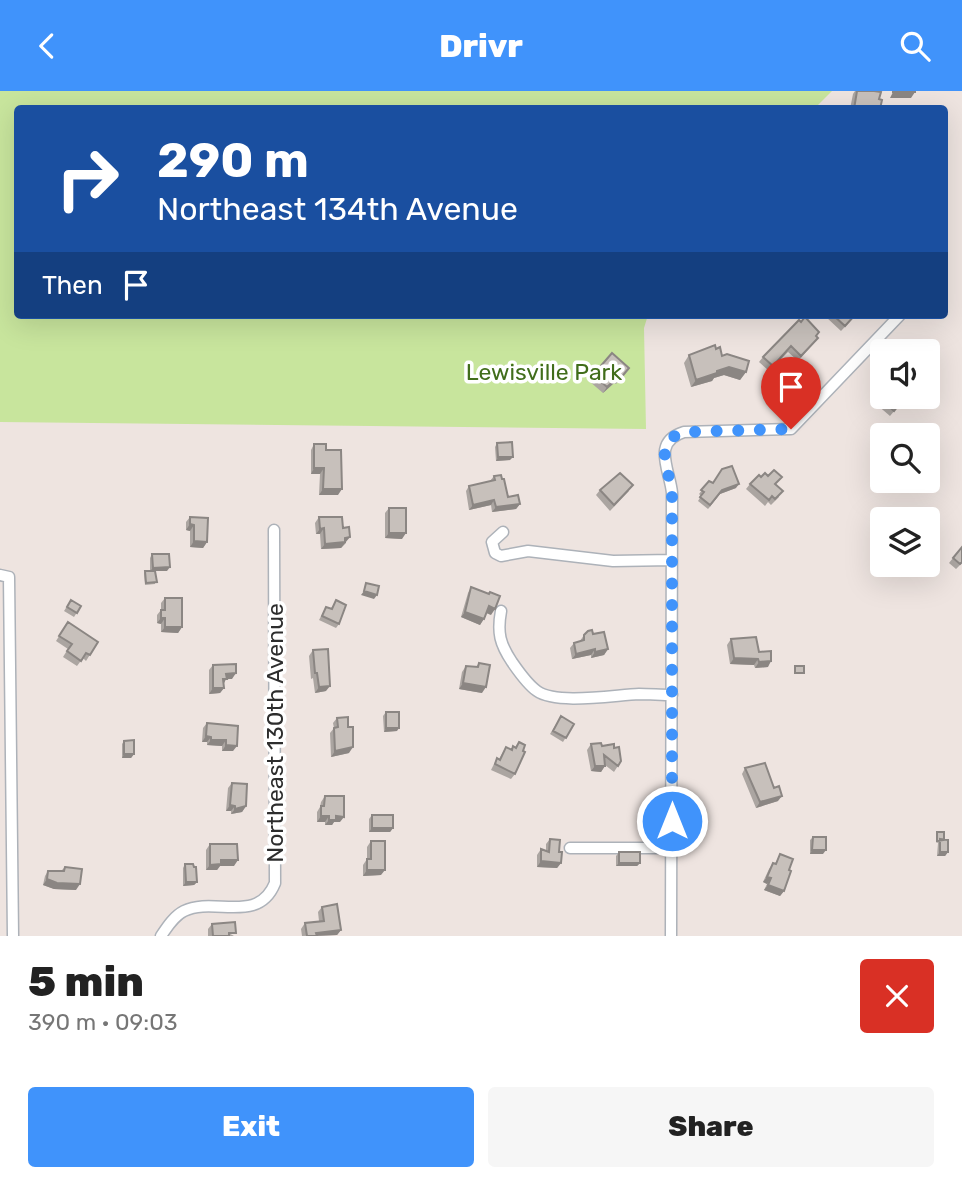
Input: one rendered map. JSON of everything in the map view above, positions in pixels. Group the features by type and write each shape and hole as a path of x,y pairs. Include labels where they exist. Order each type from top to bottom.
{"street":[{"path":"671,936 672,493 664,453 673,438 684,432 791,429 896,319"},
{"name":"Northeast 130th Avenue","path":"161,936 176,916 187,909 254,905 267,897 275,883 274,530"},
{"path":"503,532 492,542 495,553 501,556 528,551 613,561 672,560"},
{"path":"4,576 13,936"},
{"path":"501,611 498,629 501,646 537,691 550,696 591,698 640,694 672,695"},
{"path":"570,848 672,848"}],"green space":[{"name":"Lewisville Park","path":"0,91 832,91 818,105 14,105 14,319 647,319 644,328 646,429 0,422"}],"building":[{"path":"857,91 881,92 881,105 855,105"},
{"path":"807,319 819,332 816,336 818,338 801,356 791,346 773,366 763,357 799,320 801,322"},
{"path":"837,319 851,319 845,326"},
{"path":"715,345 716,349 720,347 722,356 727,354 749,361 746,372 729,367 696,380 689,355"},
{"path":"612,353 629,368 620,379 618,377 607,387 593,375"},
{"path":"512,442 513,457 498,457 497,443"},
{"path":"314,444 326,444 326,450 341,450 342,489 323,489 324,468 314,468"},
{"path":"732,466 739,484 722,490 710,505 700,497 704,492 701,490 709,481 713,483 722,469"},
{"path":"774,470 782,477 775,484 783,491 775,499 772,496 769,500 750,484 759,475 761,477 765,473 768,476"},
{"path":"620,473 633,485 614,505 600,490"},
{"path":"501,475 508,497 518,495 520,504 496,507 494,500 473,505 469,486 495,480 494,476"},
{"path":"389,508 406,508 406,533 389,533"},
{"path":"190,517 208,518 207,542 194,541 194,525 190,524"},
{"path":"319,517 342,517 343,528 349,527 350,537 345,538 345,542 325,544 324,528 320,529"},
{"path":"962,547 962,562 960,564 953,558"},
{"path":"152,554 169,554 170,567 153,568"},
{"path":"145,571 155,571 157,582 146,583"},
{"path":"366,583 379,586 377,595 364,591"},
{"path":"471,587 500,596 495,609 489,606 484,619 465,612"},
{"path":"165,598 182,598 182,627 165,627 161,610 165,610"},
{"path":"71,600 81,606 77,613 67,607"},
{"path":"336,600 346,605 339,624 322,616 326,607 332,609"},
{"path":"68,622 98,642 90,655 86,653 81,661 67,651 72,644 59,636"},
{"path":"592,630 593,634 604,632 608,649 576,654 574,643 584,640 584,635"},
{"path":"756,637 759,652 771,651 771,661 734,658 731,639"},
{"path":"328,649 330,686 319,687 313,650"},
{"path":"479,663 490,665 486,687 463,683 466,666 478,667"},
{"path":"236,664 236,673 226,674 227,679 223,679 224,688 213,688 213,665"},
{"path":"795,666 804,666 804,673 795,673"},
{"path":"386,712 399,712 399,728 386,728"},
{"path":"561,716 574,724 566,738 553,731"},
{"path":"348,717 348,727 353,727 353,747 335,751 334,728 338,727 337,718"},
{"path":"207,723 238,726 237,746 226,745 226,740 211,740 211,737 206,736"},
{"path":"134,740 134,754 124,754 124,741"},
{"path":"519,742 525,745 525,752 515,774 495,764 506,747 512,750"},
{"path":"601,743 602,746 614,744 614,748 619,747 621,761 618,766 604,755 605,766 595,766 591,744"},
{"path":"765,763 774,788 779,786 782,796 760,802 745,768"},
{"path":"232,783 247,784 246,806 235,809 235,806 230,805"},
{"path":"325,796 344,796 344,817 336,816 336,820 329,820 329,816 321,816"},
{"path":"372,815 393,815 393,828 372,828"},
{"path":"937,832 944,832 944,840 937,841"},
{"path":"813,837 826,837 826,850 812,850"},
{"path":"550,839 560,840 561,863 541,861 541,849 549,852"},
{"path":"940,839 948,840 948,852 940,852"},
{"path":"371,841 385,841 385,870 367,870 367,859 371,859"},
{"path":"210,844 237,844 238,860 221,860 221,864 210,865"},
{"path":"619,852 640,852 640,863 619,863"},
{"path":"780,854 793,859 784,891 768,885 771,878 767,877"},
{"path":"185,864 193,864 196,867 197,882 186,882"},
{"path":"65,867 82,869 80,884 57,883 47,879 48,871 64,871"},
{"path":"337,904 341,930 307,936 305,923 324,921 322,907"},
{"path":"235,922 236,933 213,936 212,924"}],"route":[{"path":"672,821 672,493 664,459 665,448 668,442 684,432 791,429"}]}
